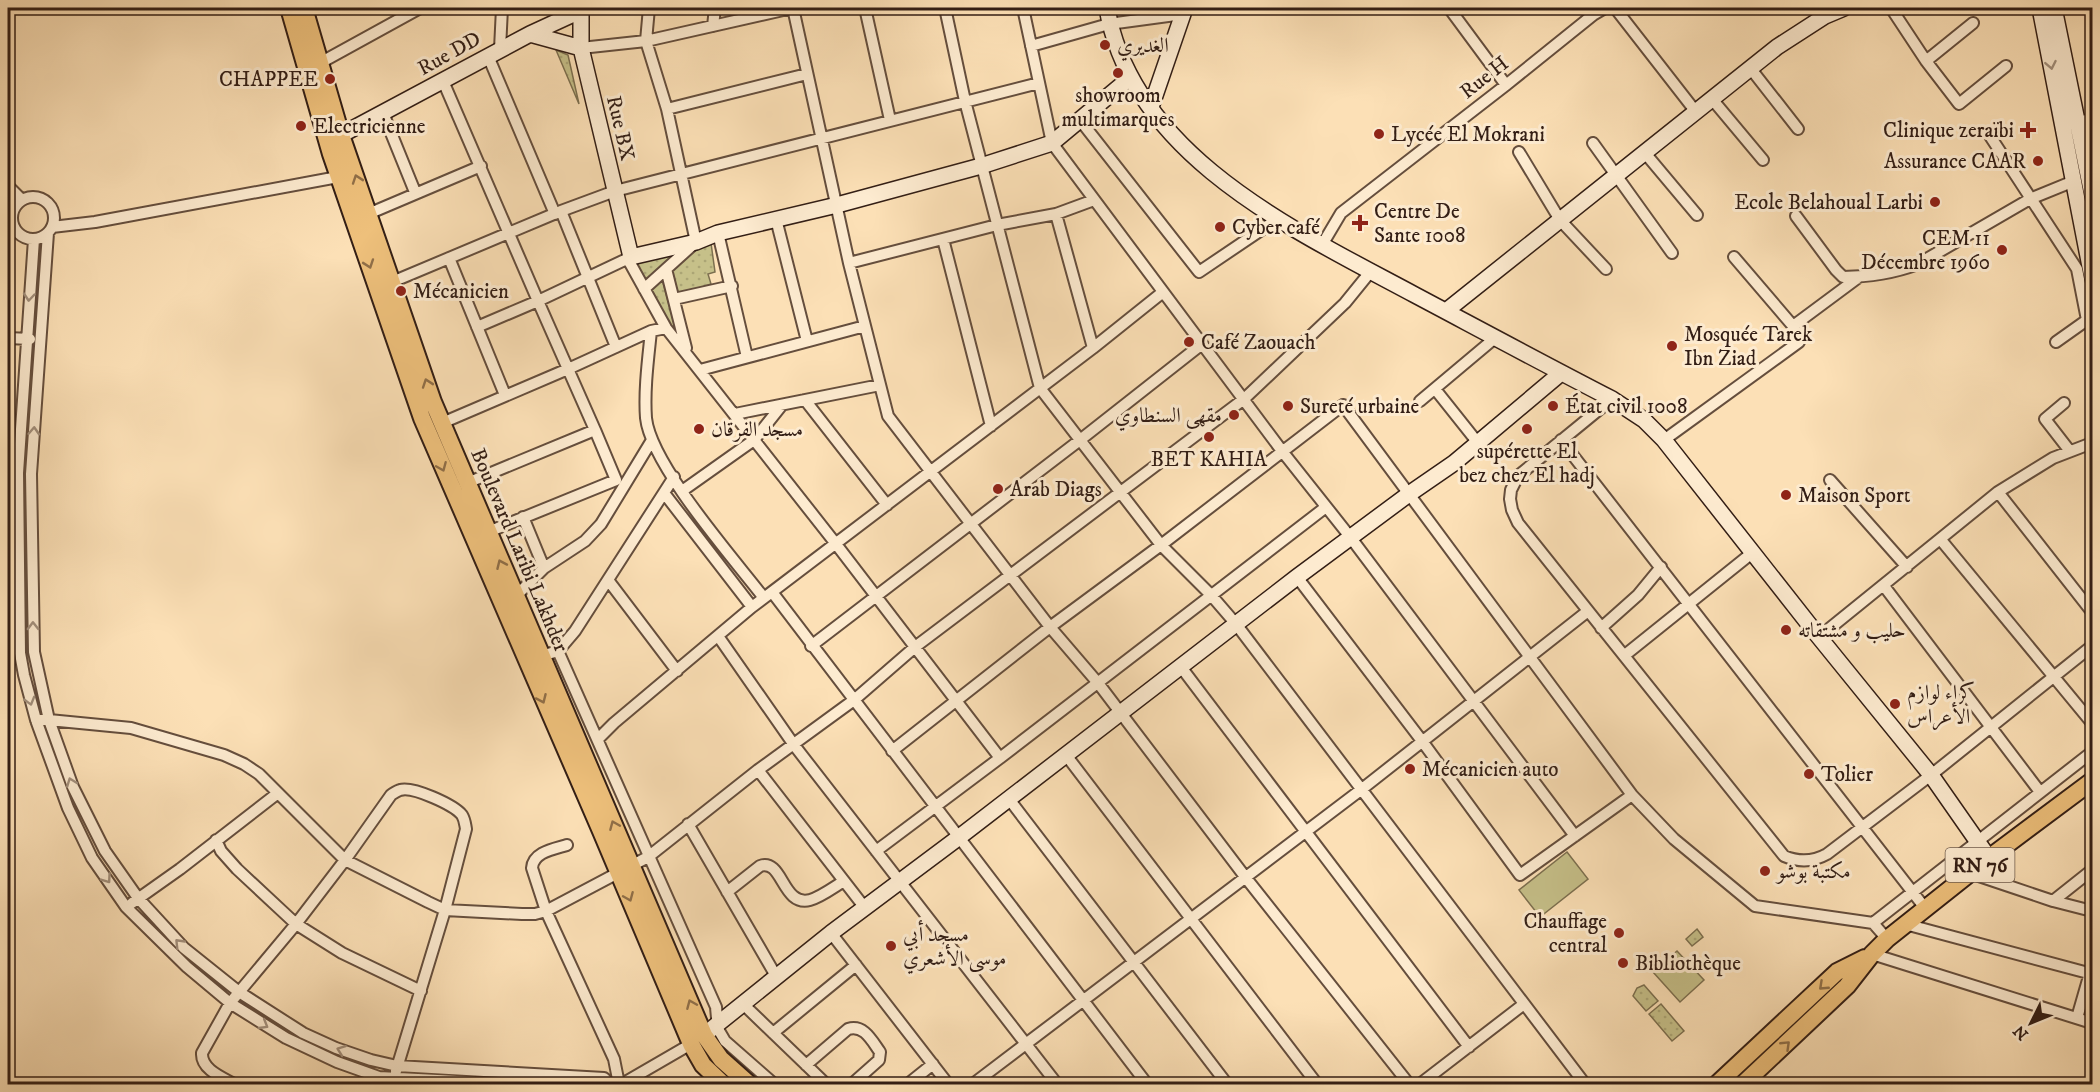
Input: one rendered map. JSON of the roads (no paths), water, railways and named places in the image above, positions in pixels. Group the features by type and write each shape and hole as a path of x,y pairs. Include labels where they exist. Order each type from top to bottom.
{"main road":[{"name":"Boulevard Laribi Lakhder","path":"288,8 334,138 368,214 442,423 541,656 625,869"},
{"name":"Boulevard Laribi Lakhder","path":"304,8 320,63 339,177 435,452 625,869 704,1035 721,1059 749,1084"},
{"name":"RN 76","path":"1743,1084 1847,986 1887,939 2092,780"},
{"name":"RN 76","path":"1717,1084 1837,972 1872,954"},
{"name":"Boulevard Laribi Lakhder","path":"704,1035 703,1065 723,1084"}],"street":[{"path":"320,63 404,12 420,8"},
{"path":"502,8 494,53 558,213 616,347"},
{"path":"649,8 646,41 667,109 696,242"},
{"path":"713,26 715,8"},
{"path":"530,34 581,48 646,41 792,8 849,263 888,416 1050,627 1098,682 1246,878 1409,1084"},
{"path":"865,8 890,120"},
{"path":"945,8 965,102 1040,388 1161,545 1236,624 1585,1084"},
{"path":"1023,8 1052,143 1282,451 1351,538 1575,836"},
{"path":"1107,8 1109,24 1130,78 1171,135 1236,192 1322,245 1612,399 1644,420 1665,440 1752,553 1931,775 1989,858"},
{"path":"1146,8 1146,21"},
{"path":"1449,8 1506,86"},
{"name":"Rue H","path":"1322,245 1341,213 1506,86 1590,11 1605,8"},
{"path":"1615,8 1696,112"},
{"path":"1446,311 1777,47 1825,16 1844,8"},
{"path":"1891,8 1926,62 1959,104 2006,66"},
{"path":"2040,8 2074,181 2087,272 2090,320 2056,342"},
{"path":"2054,8 2085,120 2092,194"},
{"name":"Rue DD","path":"334,138 581,9"},
{"name":"Rue BX","path":"581,9 581,48 631,257"},
{"path":"1031,46 1109,24 1146,21 1184,11"},
{"path":"1151,107 1184,11"},
{"path":"1926,62 1973,23"},
{"path":"1751,69 1798,129"},
{"path":"667,109 807,74"},
{"path":"477,327 631,257 696,242 718,233 837,205 981,166 1052,143 1130,78"},
{"path":"443,81 616,480 488,532"},
{"path":"392,282 615,191 1039,83"},
{"path":"1712,99 1763,160"},
{"path":"383,113 416,192"},
{"path":"1080,120 1199,272 1279,218"},
{"path":"1990,136 2030,199 2087,272"},
{"path":"1593,143 1672,253"},
{"path":"1519,152 1560,220 1606,269"},
{"path":"1645,153 1697,215"},
{"path":"368,214 481,166"},
{"path":"339,177 50,230 34,239 18,232 14,227 10,212 22,200 33,197 49,204 54,215 50,230 39,340 31,474 34,652 49,720 73,787 105,851 138,898 184,948 239,992 303,1033 336,1048 383,1064 604,1078 610,1084"},
{"path":"1796,216 1843,277 1859,277 1901,270 1918,264 2030,199 2074,181"},
{"path":"8,186 22,200"},
{"path":"849,263 997,225 1056,214 1094,200"},
{"path":"1056,214 1093,348"},
{"path":"776,219 807,341"},
{"path":"718,233 747,357"},
{"path":"34,239 13,472 20,653 36,720 68,808 92,858 126,907 187,967 230,1003 286,1038 378,1081 513,1084"},
{"path":"943,239 991,426"},
{"path":"644,289 696,242"},
{"path":"631,257 630,262 666,328 1000,758"},
{"path":"1665,440 1799,342 1801,337 1734,257"},
{"path":"449,258 506,395"},
{"path":"666,270 687,354"},
{"path":"36,720 131,728 224,755 252,769 345,860 445,910 522,914 546,911 648,856 758,770 854,700 915,647 1244,399 1345,303 1371,271"},
{"path":"1793,326 1859,277"},
{"path":"674,299 732,285"},
{"path":"598,739 752,607 1093,348 1163,292"},
{"path":"700,370 865,326"},
{"path":"442,423 651,331 666,328"},
{"path":"651,331 646,420 652,440 682,491 854,700 1147,1084"},
{"path":"8,338 39,340"},
{"path":"1420,401 1495,338"},
{"path":"811,646 1202,344"},
{"path":"567,845 538,855 533,860 532,868 546,911 614,1059 621,1084 704,1035 831,933 1009,800 1297,577 1408,494 1454,463 1561,373"},
{"path":"735,414 880,385"},
{"path":"1435,389 1478,442"},
{"path":"1612,399 1518,476 1511,490 1510,504 1518,523 1784,856 1799,861 1821,858 1931,775 2092,646"},
{"path":"805,400 887,505"},
{"path":"2064,403 2045,419 2069,450"},
{"path":"682,491 754,440 782,405"},
{"path":"892,751 956,699 1343,405 1632,795 1674,839 1755,906 1873,923 1887,939"},
{"path":"467,483 595,430"},
{"path":"515,597 544,568 585,541 601,524 652,440"},
{"path":"1562,440 1925,908"},
{"path":"1819,637 1998,492 2053,458 2092,443"},
{"path":"13,472 31,474"},
{"path":"541,656 558,651 575,631 674,477"},
{"path":"1830,480 1907,567"},
{"path":"1998,492 2092,612"},
{"path":"664,493 752,607"},
{"path":"876,851 1326,507"},
{"path":"523,517 544,568"},
{"path":"1941,540 2092,723"},
{"path":"1625,655 1752,553"},
{"path":"1601,628 1638,595 1661,567"},
{"path":"1297,577 1422,741 1520,875 1632,795"},
{"path":"608,580 676,671"},
{"path":"1884,586 2040,792"},
{"path":"973,1084 1362,789 1588,611"},
{"path":"718,636 794,745 1057,1084"},
{"path":"558,651 716,1007 704,1035"},
{"path":"1181,667 1469,1047"},
{"path":"1873,923 2092,752"},
{"path":"1066,755 1317,1084"},
{"path":"758,770 865,908"},
{"path":"234,1084 206,1066 202,1060 202,1053 230,1003 296,924 391,795 399,790 411,790 440,800 460,813 465,819 466,830 445,910 393,1082"},
{"path":"126,907 180,869 278,793"},
{"path":"1009,800 1227,1084"},
{"path":"688,824 776,976"},
{"path":"216,840 221,851 237,869 296,924 342,953 421,991"},
{"path":"727,892 760,866 766,864 772,866 790,894 798,900 810,900 844,881"},
{"path":"2053,901 2092,870"},
{"path":"1970,873 2053,901 2092,911"},
{"path":"1905,924 2092,971 2077,1018"},
{"path":"831,933 948,1084"},
{"path":"1872,954 2092,1023"},
{"path":"772,1033 856,965"},
{"path":"743,1004 826,1084"},
{"path":"1419,1084 1524,1004"},
{"path":"806,1065 848,1029 855,1027 862,1029 880,1052 880,1056 879,1060 852,1084"},
{"path":"704,1035 720,1034 727,1044 774,1084"},
{"path":"378,1081 383,1064"},
{"path":"908,1084 933,1064"}],"place":[{"name":"الغديري","path":"1105,45"},
{"name":"showroom multimarques","path":"1118,73"},
{"name":"CHAPPEE","path":"330,79"},
{"name":"Electricienne","path":"301,126"},
{"name":"Clinique zeraïbi","path":"2028,130"},
{"name":"Lycée El Mokrani","path":"1379,134"},
{"name":"Assurance CAAR","path":"2038,161"},
{"name":"Ecole Belahoual Larbi","path":"1935,202"},
{"name":"Centre De Sante 1008","path":"1360,223"},
{"name":"Cyber café","path":"1220,227"},
{"name":"CEM 11 Décembre 1960","path":"2002,250"},
{"name":"Mécanicien","path":"401,291"},
{"name":"Café Zaouach","path":"1189,342"},
{"name":"Mosquée Tarek Ibn Ziad","path":"1672,346"},
{"name":"Sureté urbaine","path":"1288,406"},
{"name":"État civil 1008","path":"1553,406"},
{"name":"مقهى السنطاوي","path":"1234,415"},
{"name":"مسجد الفرقان","path":"699,429"},
{"name":"supérette El bez chez El hadj","path":"1527,429"},
{"name":"BET KAHIA","path":"1209,437"},
{"name":"Arab Diags","path":"998,489"},
{"name":"Maison Sport","path":"1786,495"},
{"name":"حليب و مشتقاته","path":"1786,630"},
{"name":"كراء لوازم الأعراس","path":"1895,704"},
{"name":"Mécanicien auto","path":"1410,769"},
{"name":"Tolier","path":"1809,774"},
{"name":"مكتبة بوشو","path":"1765,871"},
{"name":"Chauffage central","path":"1619,933"},
{"name":"مسجد أبي موسى الأشعري","path":"891,946"},
{"name":"Bibliothèque","path":"1623,963"}]}
